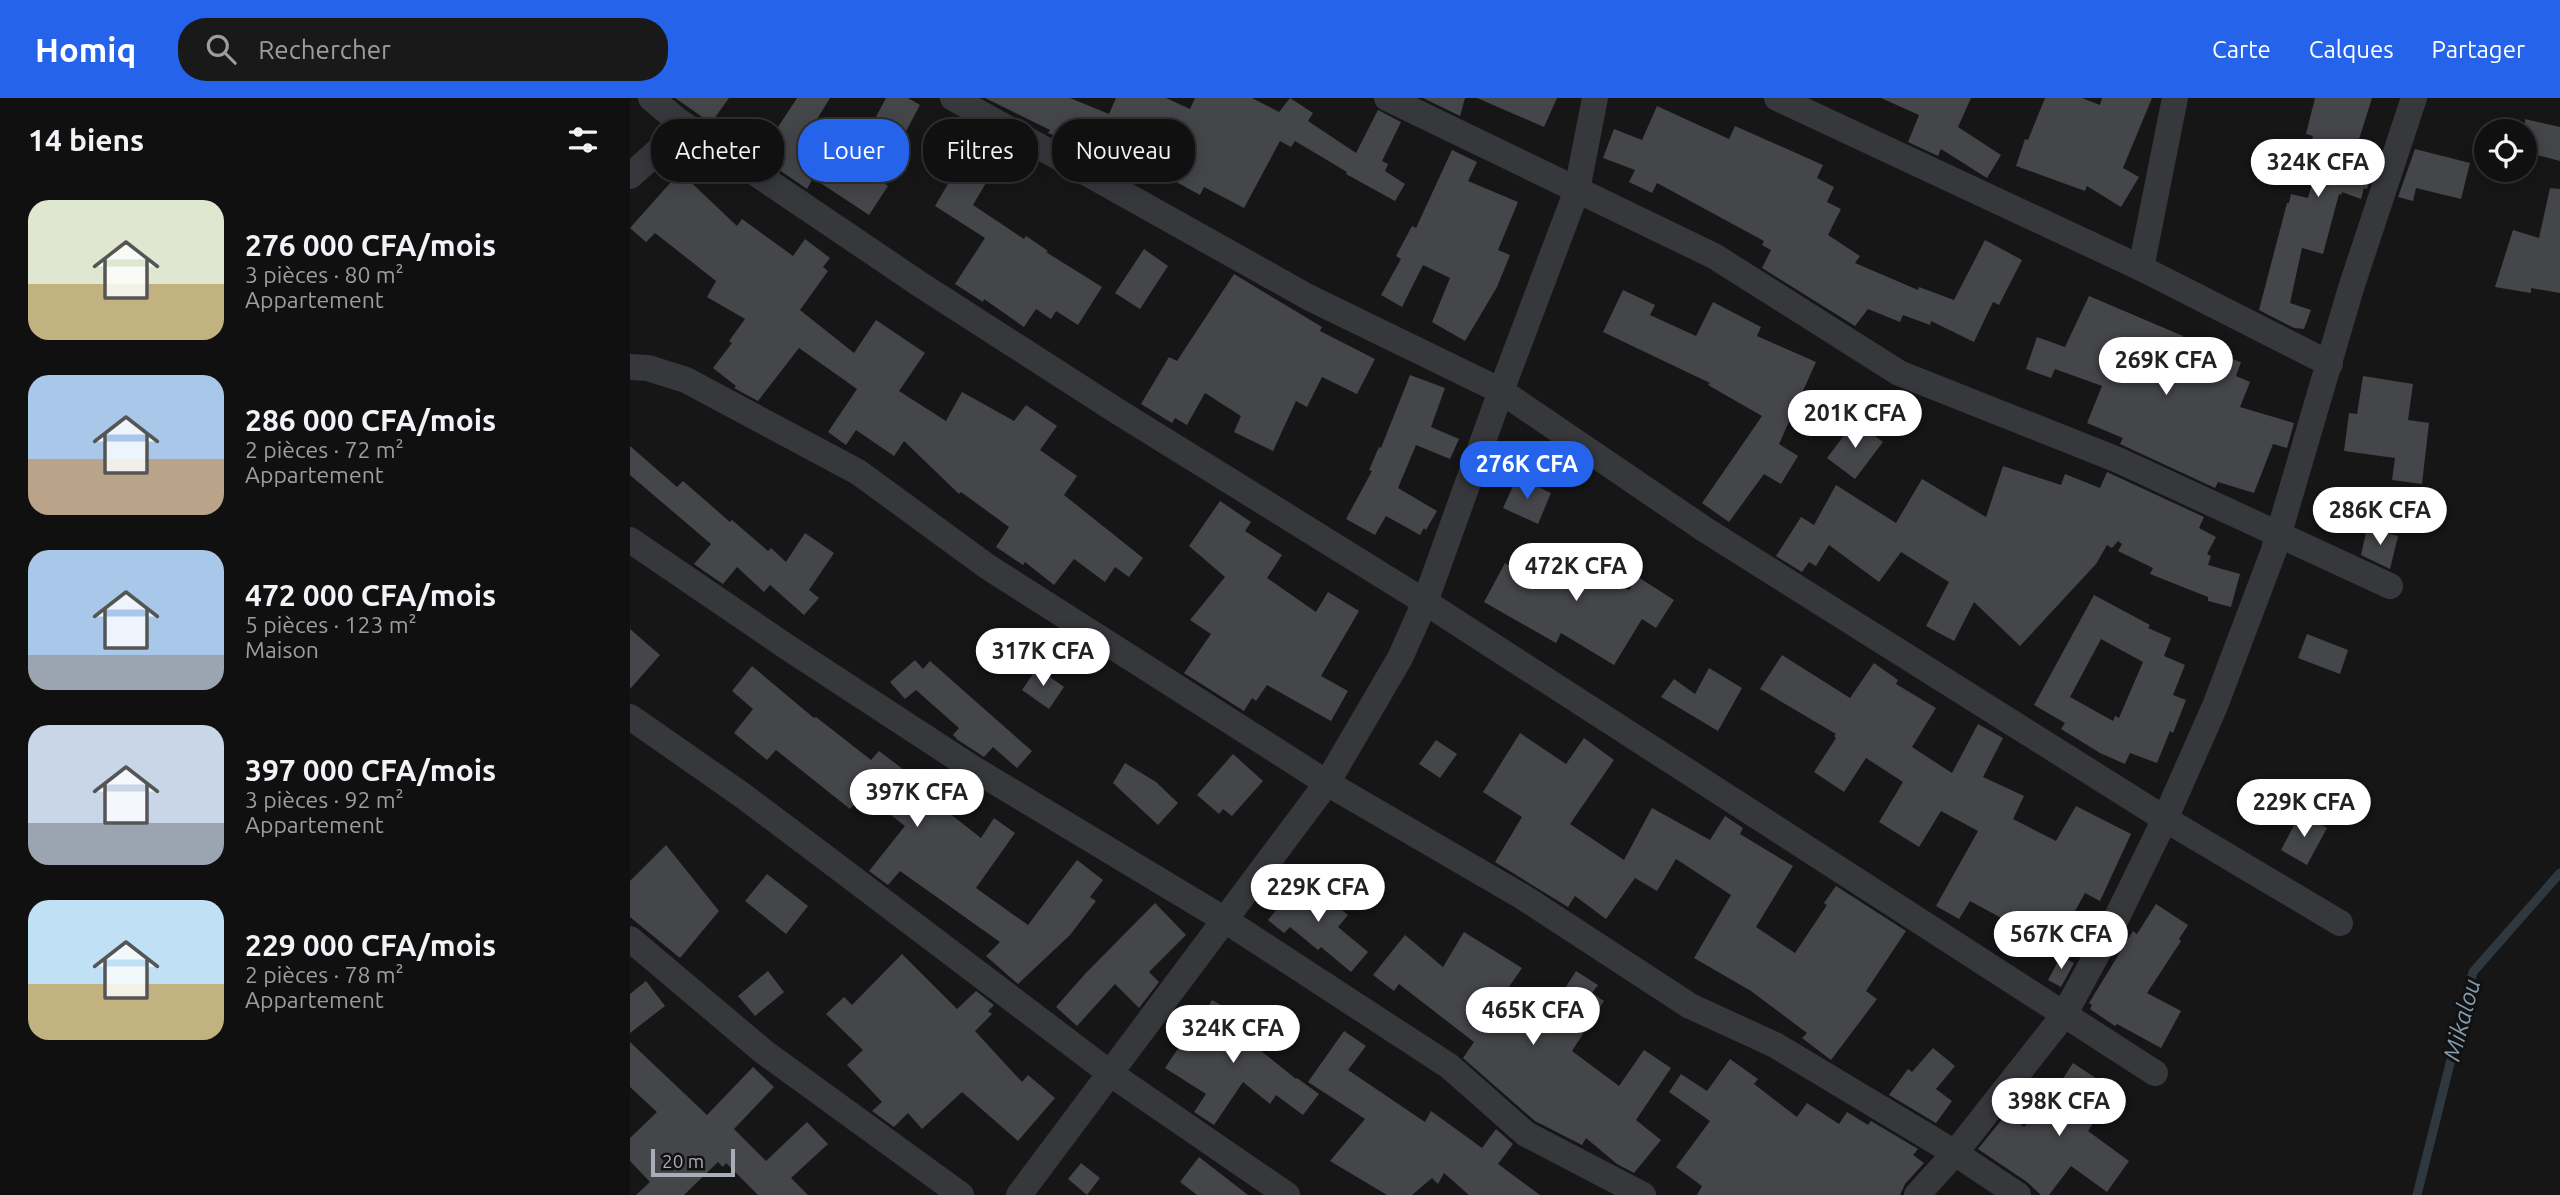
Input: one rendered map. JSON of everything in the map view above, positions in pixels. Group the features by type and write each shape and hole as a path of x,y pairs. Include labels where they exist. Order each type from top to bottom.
{"street":[{"path":"652,98 678,119"},
{"path":"953,98 1308,298 1501,391 1704,529 2165,818 2340,923"},
{"path":"1387,98 1714,256 1899,373 2118,460 2390,586"},
{"path":"1019,1195 1327,783 1400,658 1425,601 1577,190 1595,98"},
{"path":"1777,98 2141,268 2330,364"},
{"path":"2141,268 2175,98"},
{"path":"1917,1195 1955,1153 2064,1015 2165,818 2214,706 2278,536 2351,288 2414,98"},
{"path":"630,176 651,157"},
{"path":"769,182 921,285 1117,411 1425,601 2155,1073"},
{"path":"630,367 648,368 686,380 858,472 988,568 1327,783 1522,897 1690,1006 1775,1045 1955,1153 2018,1195"},
{"path":"630,540 969,766 1226,920 1449,1066 1526,1134 1643,1195"},
{"path":"630,717 792,832 1111,1074 1287,1195"},
{"path":"630,939 764,1052 961,1195"}],"building":[{"path":"675,98 729,98 714,119 705,119"},
{"path":"797,98 830,98 817,119 798,119 798,182 811,182 807,189 784,173 783,119"},
{"path":"886,98 908,98 920,105 909,126 909,119 875,119"},
{"path":"985,98 1070,98 1109,114 1116,98 1166,98 1190,109 1195,98 1252,98 1279,112 1290,98 1313,113 1308,121 1356,153 1378,110 1401,122 1382,161 1388,164 1385,171 1405,184 1395,201 1295,141 1291,147 1280,141 1244,208 1204,187 1200,195 1176,182 1195,182 1195,119 1052,119 1052,135 1048,133 1050,130 1038,124 1038,119 1028,119"},
{"path":"1423,98 1465,98 1460,116"},
{"path":"1477,98 1557,98 1544,127"},
{"path":"1881,98 1971,98 1958,127 2001,155 1987,178 1941,149 1938,156 1908,142 1919,115"},
{"path":"2045,98 2082,98 2100,105 2102,98 2152,98 2123,168 2139,177 2121,207 2087,186 2085,191 2016,166 2025,139 2028,140"},
{"path":"2315,98 2372,98 2355,152 2377,160 2361,199 2342,192 2339,194 2323,254 2302,248 2290,303 2311,310 2304,329 2294,328 2259,310 2287,203 2291,194 2308,198 2319,158 2307,154 2313,136 2306,134"},
{"path":"1657,106 1729,139 1735,126 1823,165 1817,178 1834,187 1827,202 1841,209 1828,235 1860,256 1855,263 1918,290 1919,287 1954,300 1985,240 2022,260 1999,305 1993,302 1974,342 1931,321 1930,325 1903,315 1900,322 1868,309 1855,326 1762,268 1771,250 1762,245 1764,241 1657,183 1652,193 1629,182 1635,170 1603,158 1614,129 1642,140"},
{"path":"2537,122 2560,127 2560,161 2537,155"},
{"path":"2415,149 2470,163 2461,199 2416,188 2413,201 2398,197"},
{"path":"1452,150 1477,162 1468,181 1518,202 1498,250 1510,255 1497,287 1465,341 1432,322 1450,278 1423,265 1402,307 1381,295 1401,259 1396,256 1412,226 1416,228"},
{"path":"671,182 691,182 737,226 742,219 793,256 805,239 830,258 823,267 828,271 800,310 854,353 876,320 925,353 899,391 946,421 962,392 1014,421 1026,405 1057,426 1040,450 1077,476 1064,495 1143,558 1129,577 1115,567 1105,582 1074,559 1054,585 1025,562 1023,565 996,547 1009,527 961,492 959,494 904,441 894,456 856,430 846,445 828,432 857,389 799,348 758,401 734,388 736,386 713,368 732,343 729,341 745,319 707,297 716,281 655,233 646,242 630,228"},
{"path":"819,182 883,182 888,186 869,215"},
{"path":"949,182 987,182 973,205 1024,239 1026,236 1048,251 1046,252 1102,287 1078,325 1056,311 1051,319 1036,309 1024,327 984,299 983,302 955,284 985,238 935,206"},
{"path":"2550,188 2560,189 2560,293 2531,288 2531,293 2495,287 2513,230 2539,238"},
{"path":"1144,249 1168,266 1140,309 1115,293"},
{"path":"1234,274 1322,327 1320,331 1375,359 1357,394 1322,377 1307,407 1296,401 1273,451 1234,432 1241,416 1205,393 1187,425 1175,418 1172,423 1141,404 1169,357 1177,361"},
{"path":"1623,290 1655,305 1650,315 1696,336 1713,302 1761,327 1757,336 1816,362 1779,444 1798,456 1781,484 1764,474 1729,522 1702,503 1762,416 1708,385 1710,383 1603,332"},
{"path":"2089,296 2183,336 2180,343 2241,362 2236,376 2250,382 2240,407 2294,423 2287,448 2273,444 2254,493 2218,482 2215,488 2120,444 2123,438 2087,423 2102,386 2055,369 2051,378 2026,369 2037,337 2065,347"},
{"path":"1410,375 1445,388 1431,427 1459,439 1450,459 1416,445 1398,488 1437,511 1426,530 1424,528 1420,535 1386,516 1375,535 1346,519 1372,471 1369,470 1379,447 1381,448"},
{"path":"2363,376 2413,384 2408,420 2429,423 2422,484 2392,480 2395,458 2344,451 2349,413 2357,414"},
{"path":"1855,421 1883,442 1855,479 1827,458"},
{"path":"630,446 677,487 683,481 730,522 732,520 768,551 771,548 786,562 805,533 834,553 809,590 819,598 804,615 770,585 764,592 737,567 723,584 694,564 711,544 630,475"},
{"path":"2003,466 2061,485 2065,474 2100,488 2107,472 2204,517 2199,528 2216,537 2207,554 2211,556 2208,565 2240,574 2231,607 2208,601 2208,597 2150,574 2153,568 2118,551 2122,544 2118,541 2112,548 2107,545 2096,564 2020,646 1974,602 1954,641 1926,626 1949,582 1901,552 1879,582 1829,545 1816,566 1809,562 1802,572 1776,556 1801,517 1814,525 1836,485 1896,523 1922,479 1986,517"},
{"path":"1517,477 1551,493 1538,524 1503,508"},
{"path":"1220,501 1251,522 1245,531 1282,555 1267,578 1316,612 1328,592 1359,611 1321,676 1348,691 1331,721 1267,685 1256,701 1252,698 1244,711 1184,673 1211,634 1190,620 1225,577 1189,546"},
{"path":"2367,528 2398,536 2390,569 2361,555"},
{"path":"1536,543 1629,590 1638,577 1674,600 1656,628 1642,619 1614,665 1561,633 1556,643 1484,602 1505,563 1521,572"},
{"path":"2094,595 2150,625 2148,628 2171,638 2164,656 2185,665 2173,695 2186,700 2157,763 2130,753 2125,764 2100,753 2061,729 2065,723 2034,705","holes":["2101,639 2143,662 2119,718 2115,716 2113,721 2070,697"]},
{"path":"630,629 660,655 630,689"},
{"path":"2307,634 2348,650 2340,674 2298,658"},
{"path":"1782,655 1850,698 1874,663 1898,680 1896,684 1936,708 1912,747 1952,773 1978,724 2003,738 1983,777 2024,796 2013,819 2056,841 2076,806 2131,834 2100,901 2085,893 2055,947 1970,901 1959,919 1936,906 1978,831 1941,811 1919,847 1879,822 1903,782 1866,758 1844,792 1814,772 1836,734 1760,689"},
{"path":"915,660 923,669 930,661 1032,751 1017,768 993,747 984,757 958,740 953,735 959,728 916,690 905,699 890,682"},
{"path":"752,666 814,718 871,760 879,751 916,779 912,784 981,838 994,818 1015,833 976,888 1028,925 1077,860 1103,880 1090,897 1096,901 1070,935 1018,984 986,956 1000,942 900,871 888,885 869,871 905,826 864,794 850,809 776,750 767,760 734,733 753,709 732,691"},
{"path":"1037,668 1064,687 1049,709 1022,690"},
{"path":"1709,668 1742,688 1718,731 1661,697 1674,679 1695,694"},
{"path":"1520,733 1566,764 1584,738 1614,760 1570,824 1624,860 1652,808 1710,840 1725,816 1743,828 1740,834 1793,866 1756,927 1795,953 1827,905 1824,903 1836,886 1906,931 1866,991 1877,999 1831,1060 1802,1038 1807,1033 1751,991 1694,958 1731,895 1676,859 1657,891 1635,878 1606,919 1575,896 1568,907 1495,862 1522,817 1483,792"},
{"path":"1436,740 1457,754 1440,778 1419,764"},
{"path":"1233,754 1263,781 1232,816 1223,809 1219,814 1197,795"},
{"path":"1125,763 1156,782 1178,803 1158,825 1113,783"},
{"path":"2300,814 2327,828 2307,865 2281,850"},
{"path":"666,845 719,911 680,958 630,917 630,881"},
{"path":"767,874 808,906 786,934 745,901"},
{"path":"1303,878 1348,915 1338,927 1368,952 1351,972 1321,947 1318,950 1290,927 1284,933 1268,920"},
{"path":"1155,903 1186,935 1149,972 1159,982 1139,1008 1115,984 1077,1026 1056,1007"},
{"path":"2156,904 2188,925 2179,939 2181,941 2147,993 2181,1011 2161,1048 2117,1024 2115,1026 2090,1009 2092,1005 2089,1003 2133,931 2137,934"},
{"path":"1464,932 1522,968 1502,997 1542,1024 1576,971 1598,985 1592,993 1604,1001 1572,1051 1619,1086 1644,1050 1671,1068 1636,1120 1661,1140 1634,1173 1617,1164 1586,1138 1582,1145 1535,1121 1463,1058 1474,1042 1399,984 1394,991 1373,975 1405,935 1443,967"},
{"path":"902,954 957,1009 976,991 994,1005 988,1011 992,1014 975,1031 1022,1082 1028,1075 1055,1098 1018,1141 962,1092 922,1129 908,1113 894,1127 872,1111 882,1102 847,1065 863,1050 826,1014 844,997 852,1005"},
{"path":"2061,956 2074,963 2061,987 2048,980"},
{"path":"768,971 784,992 755,1016 738,996"},
{"path":"646,981 665,1006 630,1033 630,994"},
{"path":"1212,1000 1264,1029 1255,1046 1319,1094 1303,1115 1276,1095 1270,1104 1243,1082 1214,1125 1194,1112 1206,1094 1165,1068 1181,1044 1186,1047"},
{"path":"1344,1031 1366,1046 1348,1070 1425,1122 1431,1111 1482,1148 1496,1129 1513,1144 1498,1164 1540,1195 1469,1195 1444,1173 1438,1184 1432,1178 1412,1195 1387,1195 1330,1161 1365,1119 1308,1082"},
{"path":"630,1042 707,1115 753,1067 774,1087 734,1129 766,1161 807,1122 828,1144 791,1178 808,1195 758,1195 726,1163 723,1167 718,1162 684,1195 636,1195 650,1182 630,1161 630,1138 657,1112 630,1087"},
{"path":"1933,1048 1955,1066 1936,1089 1952,1101 1936,1123 1889,1095 1908,1069 1912,1072"},
{"path":"1730,1059 1758,1079 1754,1084 1797,1117 1807,1103 1839,1124 1847,1112 1868,1125 1871,1121 1918,1149 1913,1155 1924,1163 1905,1184 1900,1195 1697,1195 1702,1186 1676,1167 1710,1121 1669,1092 1681,1074 1707,1091"},
{"path":"2073,1063 2114,1090 2088,1131 2129,1161 2107,1192 2071,1166 2049,1195 2041,1195 2027,1182 1978,1149 2007,1113 2024,1127 2042,1105 2044,1108"},
{"path":"1199,1157 1248,1195 1197,1195 1180,1182"},
{"path":"1081,1163 1100,1178 1087,1195 1068,1179"}],"waterway":[{"name":"Mikalou","path":"2417,1195 2473,972 2560,873"}]}
